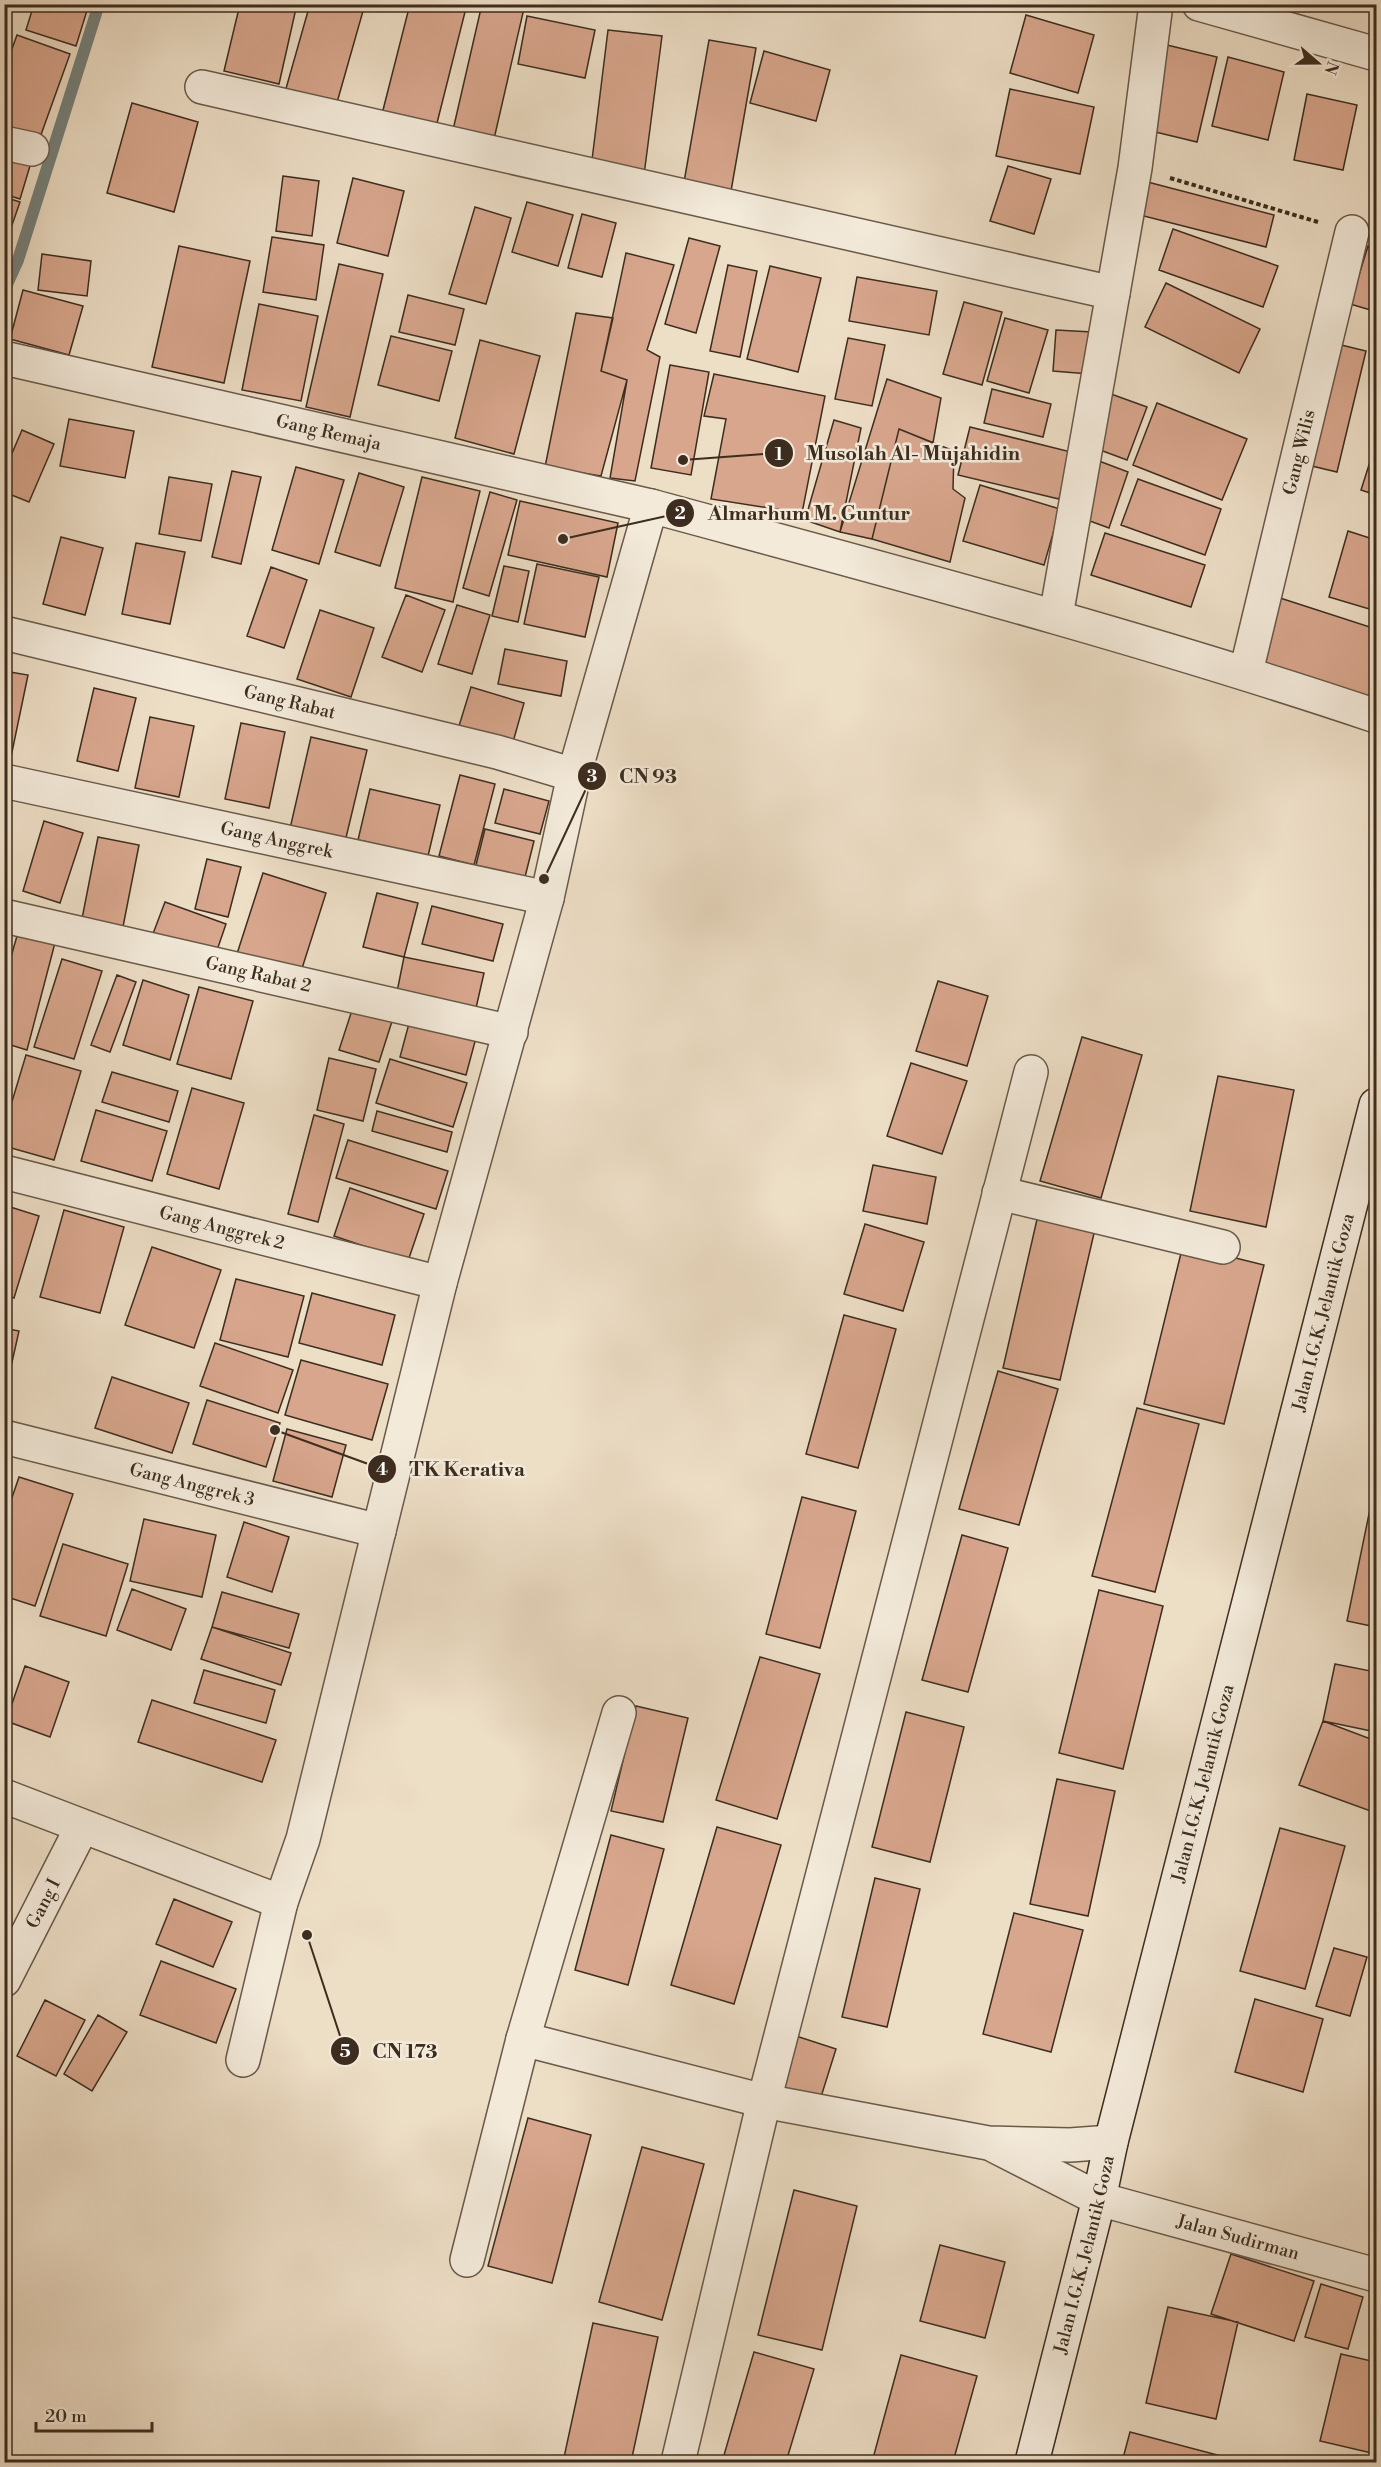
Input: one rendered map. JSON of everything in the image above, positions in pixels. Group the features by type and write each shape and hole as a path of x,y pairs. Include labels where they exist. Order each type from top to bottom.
{"street":[{"path":"1056,616 1134,168 1156,4"},
{"path":"1198,4 1377,54"},
{"path":"202,87 1113,293"},
{"name":"Gang Wilis","path":"1246,672 1352,232"},
{"name":"Gang Remaja","path":"4,358 651,506 1056,616 1246,672 1377,716"},
{"path":"243,2060 281,1902 303,1839 440,1282 547,898 574,775 651,506"},
{"name":"Gang Rabat","path":"4,633 474,747 574,775"},
{"name":"Gang Anggrek","path":"4,781 547,898"},
{"name":"Gang Rabat 2","path":"4,916 511,1032"},
{"path":"678,2463 764,2101 1031,1072"},
{"name":"Jalan I.G.K. Jelantik Goza","path":"1032,2463 1099,2199 1111,2142 1377,1105"},
{"name":"Gang Anggrek 2","path":"4,1172 440,1282"},
{"path":"999,1193 1223,1247"},
{"name":"Gang Anggrek 3","path":"4,1437 379,1531"},
{"path":"467,2260 523,2038 619,1713"},
{"path":"4,1796 281,1902"},
{"name":"Gang I","path":"4,1980 82,1827"},
{"path":"523,2038 764,2101 988,2143 1070,2145 1111,2142"},
{"name":"Jalan Sudirman","path":"988,2143 1099,2199 1377,2275"}],"path":[{"path":"1134,168 1352,232"}],"building":[{"path":"4,4 13,4 4,31"},
{"path":"34,4 89,4 76,46 26,30"},
{"path":"240,4 297,4 279,84 224,71"},
{"path":"310,4 341,4 363,11 336,106 285,92"},
{"path":"410,4 467,4 436,127 382,114"},
{"path":"482,4 525,4 491,152 450,143"},
{"path":"1026,15 1094,35 1078,93 1010,73"},
{"path":"527,16 595,30 585,78 518,64"},
{"path":"608,30 662,36 644,175 591,168"},
{"path":"17,35 70,54 38,143 4,131 4,71"},
{"path":"709,40 756,48 731,191 684,182"},
{"path":"1167,45 1217,57 1197,142 1147,130"},
{"path":"764,51 830,70 816,121 750,103"},
{"path":"1228,57 1284,72 1268,140 1212,126"},
{"path":"1010,89 1094,107 1080,174 996,156"},
{"path":"1307,94 1357,105 1343,170 1294,160"},
{"path":"132,103 198,122 174,212 107,193"},
{"path":"4,147 33,156 20,199 4,194"},
{"path":"1008,166 1051,179 1034,234 990,221"},
{"path":"283,176 319,181 312,236 276,231"},
{"path":"353,178 404,191 388,256 337,243"},
{"path":"1140,180 1274,215 1266,247 1132,213"},
{"path":"4,197 20,202 4,248"},
{"path":"527,202 573,215 558,266 512,252"},
{"path":"475,207 511,218 486,304 449,294"},
{"path":"582,214 616,223 602,277 568,268"},
{"path":"1173,229 1278,266 1263,307 1159,270"},
{"path":"272,237 324,245 316,300 263,292"},
{"path":"689,238 720,246 696,333 665,324"},
{"path":"179,246 250,261 224,383 152,367"},
{"path":"1368,246 1376,249 1374,311 1350,304"},
{"path":"626,253 674,265 647,350 660,357 635,481 610,478 627,380 601,371"},
{"path":"42,254 91,261 87,296 38,290"},
{"path":"339,264 383,274 350,417 306,407"},
{"path":"728,265 757,271 740,357 710,351"},
{"path":"770,266 821,278 798,372 747,359"},
{"path":"857,277 937,291 929,335 849,321"},
{"path":"1166,283 1260,329 1239,373 1145,327"},
{"path":"23,290 83,306 69,355 10,339"},
{"path":"408,295 464,309 455,345 399,332"},
{"path":"964,302 1002,312 982,385 943,374"},
{"path":"259,304 318,316 301,401 242,390"},
{"path":"576,313 613,318 601,371 627,380 601,476 545,467"},
{"path":"1005,318 1048,330 1029,393 987,381"},
{"path":"1056,330 1092,332 1089,374 1053,371"},
{"path":"1376,333 1376,357 1370,355"},
{"path":"391,336 452,351 439,401 378,385"},
{"path":"848,338 885,345 872,406 835,399"},
{"path":"480,340 540,356 514,454 455,438"},
{"path":"1329,342 1366,351 1337,472 1299,463"},
{"path":"670,365 709,372 691,475 651,468"},
{"path":"714,374 825,396 802,513 711,499 726,419 704,416"},
{"path":"887,379 941,398 933,443 899,429 872,539 840,532"},
{"path":"992,389 1051,404 1043,437 984,423"},
{"path":"1111,394 1147,407 1127,460 1092,447"},
{"path":"1157,403 1247,439 1222,500 1133,465"},
{"path":"69,419 134,431 125,478 60,466"},
{"path":"834,420 861,428 840,532 805,520"},
{"path":"4,423 11,425 4,446"},
{"path":"970,427 1071,452 1059,499 958,475"},
{"path":"899,429 954,451 953,489 965,498 950,562 872,539"},
{"path":"22,430 54,444 29,502 4,492 4,472"},
{"path":"1376,443 1376,495 1361,490"},
{"path":"1099,461 1128,472 1109,528 1079,517"},
{"path":"296,467 344,480 319,564 272,550"},
{"path":"232,471 261,477 241,564 212,557"},
{"path":"359,473 404,487 380,566 335,552"},
{"path":"169,477 212,484 201,541 159,534"},
{"path":"422,477 480,491 453,602 395,588"},
{"path":"1138,479 1221,509 1205,555 1121,525"},
{"path":"980,485 1060,509 1044,565 963,541"},
{"path":"490,492 517,500 489,596 463,588"},
{"path":"520,501 618,523 607,577 508,555"},
{"path":"1348,531 1376,540 1376,611 1329,597"},
{"path":"1105,533 1205,565 1191,607 1091,575"},
{"path":"61,537 103,548 85,615 43,604"},
{"path":"136,543 185,552 170,624 122,614"},
{"path":"537,564 599,577 585,637 524,624"},
{"path":"504,566 529,571 518,622 492,616"},
{"path":"271,567 307,580 284,648 247,636"},
{"path":"406,595 445,610 422,672 382,657"},
{"path":"1277,597 1376,629 1376,700 1256,660"},
{"path":"457,605 490,615 472,674 438,664"},
{"path":"320,610 374,628 351,697 297,679"},
{"path":"505,649 567,661 561,696 498,684"},
{"path":"4,671 28,675 11,757 4,756"},
{"path":"471,687 524,703 513,742 459,726"},
{"path":"94,688 136,698 118,771 77,761"},
{"path":"150,717 194,726 179,797 135,788"},
{"path":"241,723 285,732 269,808 225,799"},
{"path":"311,737 367,750 344,846 289,833"},
{"path":"460,775 495,784 474,865 439,856"},
{"path":"370,789 440,805 428,856 358,840"},
{"path":"504,789 549,801 540,834 495,823"},
{"path":"44,821 83,833 60,903 23,891"},
{"path":"485,829 534,841 522,889 473,877"},
{"path":"98,837 139,845 121,937 80,929"},
{"path":"207,859 241,867 228,917 195,909"},
{"path":"263,873 326,893 298,981 235,960"},
{"path":"377,893 418,903 404,957 363,947"},
{"path":"165,902 226,924 213,962 151,939"},
{"path":"432,906 503,924 493,961 422,944"},
{"path":"19,929 56,939 27,1050 4,1043 4,981"},
{"path":"404,957 484,973 476,1008 397,992"},
{"path":"62,959 102,971 74,1059 34,1047"},
{"path":"117,975 136,982 110,1052 91,1045"},
{"path":"143,980 189,995 170,1060 123,1045"},
{"path":"938,981 988,996 967,1066 916,1051"},
{"path":"199,987 253,1001 231,1079 177,1064"},
{"path":"355,1001 395,1012 379,1062 339,1050"},
{"path":"411,1016 477,1034 466,1075 400,1057"},
{"path":"1082,1037 1142,1055 1101,1198 1040,1181"},
{"path":"26,1055 81,1071 54,1160 4,1146 4,1128"},
{"path":"329,1058 376,1069 363,1121 317,1110"},
{"path":"390,1059 467,1083 453,1127 376,1103"},
{"path":"911,1063 967,1081 942,1154 887,1136"},
{"path":"112,1072 178,1091 169,1122 102,1102"},
{"path":"1218,1076 1294,1090 1266,1227 1190,1211"},
{"path":"192,1088 244,1103 219,1189 167,1174"},
{"path":"96,1110 167,1131 152,1181 81,1161"},
{"path":"377,1111 452,1132 447,1152 372,1131"},
{"path":"314,1115 344,1124 318,1222 288,1214"},
{"path":"348,1140 448,1171 436,1209 336,1178"},
{"path":"873,1165 936,1177 927,1224 863,1211"},
{"path":"350,1188 424,1214 408,1261 334,1236"},
{"path":"4,1205 39,1216 14,1298 4,1295"},
{"path":"64,1210 124,1227 100,1313 40,1297"},
{"path":"1038,1215 1095,1229 1060,1380 1003,1368"},
{"path":"865,1224 924,1242 903,1311 844,1294"},
{"path":"1183,1245 1264,1265 1224,1424 1144,1404"},
{"path":"152,1247 221,1270 194,1348 125,1325"},
{"path":"236,1279 304,1296 288,1357 220,1340"},
{"path":"312,1293 395,1315 382,1365 299,1343"},
{"path":"844,1315 896,1329 858,1468 806,1454"},
{"path":"4,1328 19,1331 4,1398"},
{"path":"215,1343 293,1370 278,1413 200,1386"},
{"path":"301,1360 388,1384 372,1440 285,1415"},
{"path":"998,1371 1058,1389 1019,1525 959,1509"},
{"path":"112,1377 189,1403 172,1453 95,1428"},
{"path":"207,1400 280,1423 266,1467 193,1444"},
{"path":"1137,1408 1199,1424 1155,1592 1092,1576"},
{"path":"287,1429 346,1445 332,1497 273,1481"},
{"path":"19,1477 73,1494 35,1606 4,1596 4,1521"},
{"path":"1376,1480 1376,1627 1347,1621"},
{"path":"802,1497 856,1511 820,1648 766,1634"},
{"path":"144,1519 216,1535 202,1597 130,1581"},
{"path":"244,1522 289,1537 272,1592 227,1577"},
{"path":"962,1535 1008,1548 968,1692 922,1680"},
{"path":"63,1544 128,1564 106,1636 40,1616"},
{"path":"132,1589 186,1609 171,1650 117,1630"},
{"path":"1099,1590 1163,1606 1123,1769 1059,1753"},
{"path":"222,1592 299,1614 289,1648 212,1627"},
{"path":"212,1627 291,1653 281,1685 201,1659"},
{"path":"760,1657 820,1674 777,1819 716,1800"},
{"path":"1335,1664 1376,1672 1376,1732 1323,1721"},
{"path":"25,1666 69,1682 50,1737 6,1721"},
{"path":"204,1670 275,1690 266,1723 194,1703"},
{"path":"152,1700 276,1740 262,1782 138,1742"},
{"path":"636,1706 688,1718 663,1822 611,1811"},
{"path":"906,1712 964,1727 930,1862 872,1847"},
{"path":"1323,1721 1376,1741 1376,1813 1299,1785"},
{"path":"1057,1779 1115,1791 1088,1916 1030,1904"},
{"path":"717,1827 781,1845 734,2004 671,1985"},
{"path":"1280,1828 1345,1846 1305,1989 1240,1971"},
{"path":"611,1835 664,1849 628,1985 575,1970"},
{"path":"875,1878 920,1889 887,2027 842,2017"},
{"path":"174,1899 232,1922 213,1967 156,1944"},
{"path":"1014,1913 1083,1930 1051,2052 983,2034"},
{"path":"1334,1948 1367,1957 1350,2016 1316,2006"},
{"path":"161,1961 236,1989 216,2043 140,2015"},
{"path":"1255,1999 1323,2019 1303,2092 1235,2072"},
{"path":"45,2000 85,2020 56,2076 17,2056"},
{"path":"98,2015 127,2032 92,2091 64,2074"},
{"path":"790,2034 836,2049 820,2100 774,2085"},
{"path":"528,2118 591,2135 552,2283 488,2266"},
{"path":"642,2147 704,2164 662,2320 599,2302"},
{"path":"794,2190 857,2206 822,2350 758,2335"},
{"path":"940,2245 1005,2262 985,2338 920,2321"},
{"path":"1231,2254 1314,2281 1294,2341 1211,2314"},
{"path":"1321,2284 1363,2297 1348,2349 1305,2337"},
{"path":"1168,2307 1238,2322 1216,2419 1146,2403"},
{"path":"593,2323 658,2337 631,2462 563,2462"},
{"path":"754,2352 814,2369 786,2462 722,2462"},
{"path":"1341,2354 1376,2362 1376,2454 1320,2441"},
{"path":"901,2355 977,2376 953,2462 872,2462"},
{"path":"1130,2432 1225,2457 1223,2462 1122,2462"}],"waterway":[{"path":"4,291 18,260 99,4"}],"place":[{"name":"Musolah Al- Mujahidin","path":"683,460"},
{"name":"Almarhum M. Guntur","path":"563,539"},
{"name":"CN 93","path":"544,879"},
{"name":"TK Kerativa","path":"275,1430"},
{"name":"CN 173","path":"307,1935"}]}
